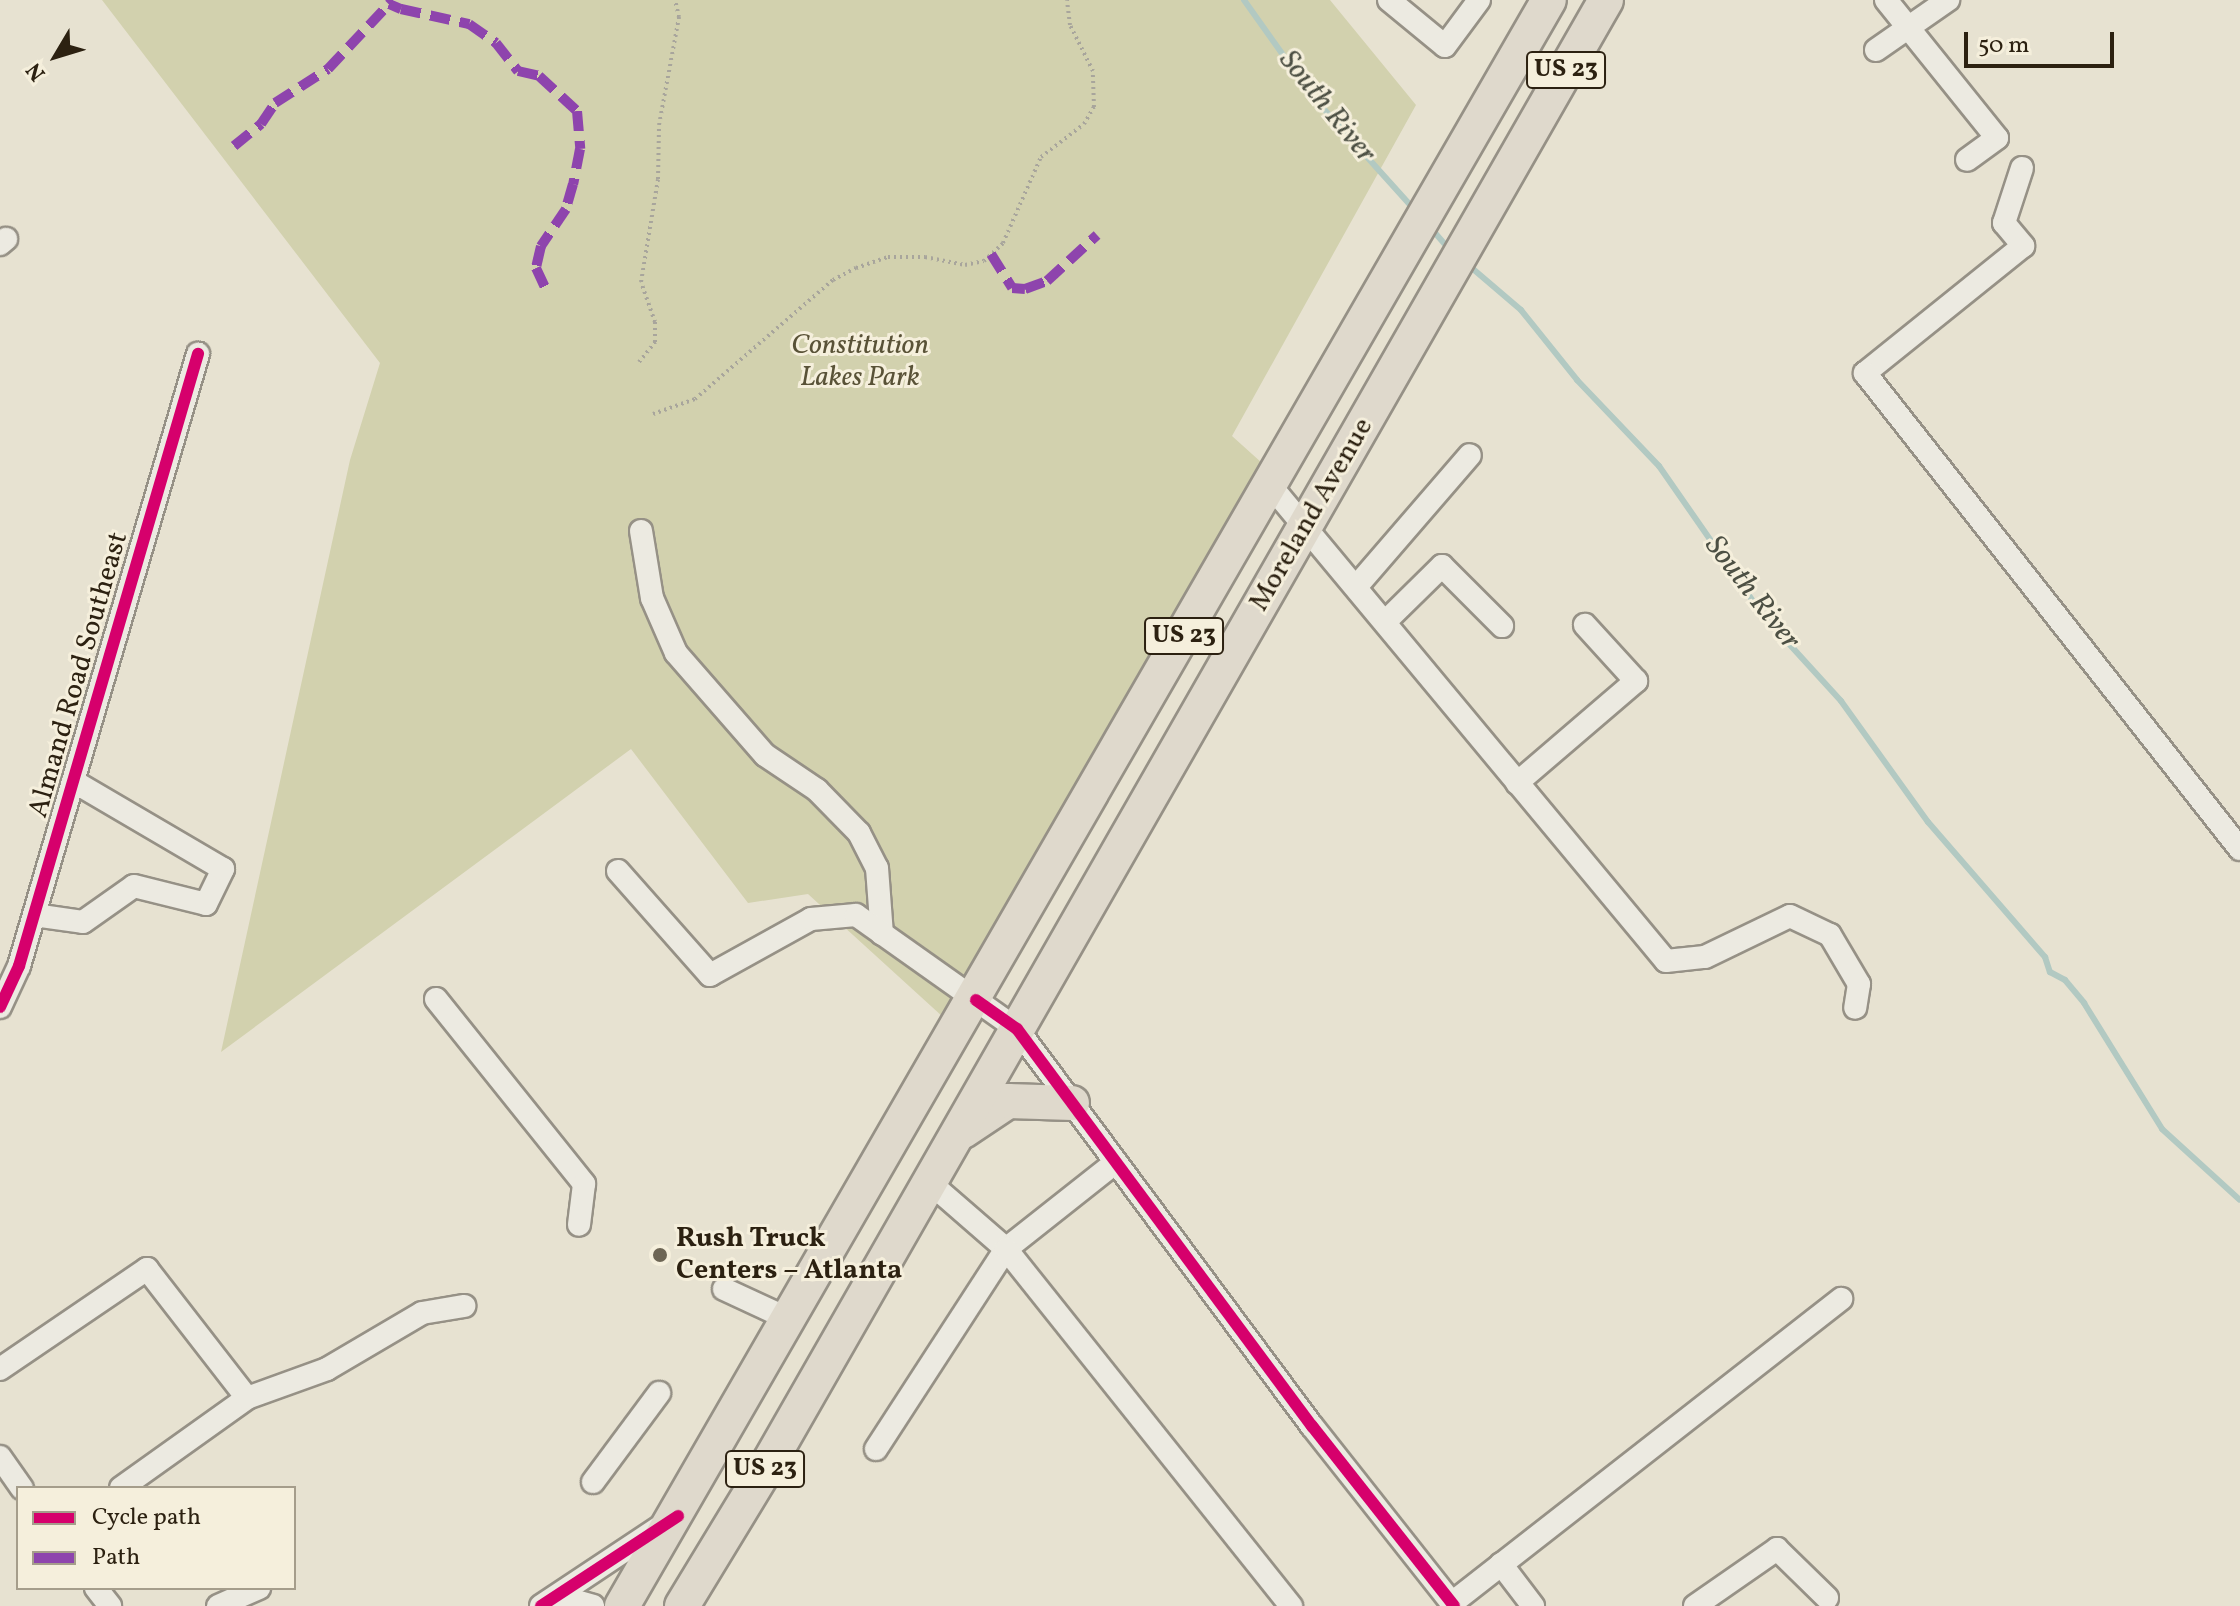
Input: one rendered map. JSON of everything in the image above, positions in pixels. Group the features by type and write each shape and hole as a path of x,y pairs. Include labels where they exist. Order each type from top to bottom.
{"highway":[{"name":"Moreland Avenue","path":"1017,1029 1606,0"},
{"name":"Moreland Avenue","path":"976,1000 1544,1"},
{"name":"US 23","path":"622,1606 678,1516 976,1000"},
{"name":"US 23","path":"682,1606 1017,1029"},
{"path":"956,1136 1008,1101 1072,1103"}],"street":[{"path":"1389,0 1445,46 1479,0"},
{"path":"1886,0 1997,138 1967,160"},
{"path":"1876,50 1948,0"},
{"path":"2022,168 2004,223 2023,246 1865,373 2240,849"},
{"name":"Almand Road Southeast","path":"0,1007 34,915 198,354"},
{"path":"1356,587 1470,455"},
{"path":"1270,485 1666,961 1705,957 1790,916 1830,935 1859,984 1855,1008"},
{"path":"641,531 652,598 676,653 765,755 817,790 859,833 877,868 882,934"},
{"path":"1385,622 1442,566 1502,626"},
{"path":"1517,783 1636,681 1585,625"},
{"path":"34,915 83,922 134,886 206,904 223,869 73,781"},
{"path":"618,871 710,975 811,919 856,915 1017,1029 1453,1605 1501,1564 1841,1299"},
{"path":"436,999 584,1184 579,1225"},
{"path":"876,1449 1006,1249 1116,1162"},
{"path":"929,1182 1006,1249 1291,1606"},
{"path":"0,1369 147,1269 247,1398"},
{"path":"724,1289 791,1320"},
{"path":"124,1486 247,1398 327,1369 422,1313 464,1306"},
{"path":"593,1482 659,1393"},
{"path":"0,1457 21,1486"},
{"path":"542,1605 678,1516"},
{"path":"1695,1606 1777,1549 1827,1598"},
{"path":"1501,1564 1533,1606"},
{"path":"98,1590 110,1606"},
{"path":"218,1606 254,1590"},
{"path":"542,1605 569,1599 593,1606"}],"path":[{"path":"639,362 655,342 655,322 641,282 658,179 659,125 679,17 675,0"},
{"path":"653,414 695,399 833,280 856,268 888,257 965,265 984,261 1003,243 1041,157 1084,124 1094,107 1093,71 1070,25 1067,0"}],"green space":[{"name":"Constitution Lakes Park","path":"102,0 1330,0 1416,105 1232,436 1262,463 943,1017 808,894 748,903 631,749 221,1052 350,460 380,363"}],"waterway":[{"name":"South River","path":"1244,0 1313,97 1414,209"},
{"name":"South River","path":"1429,226 1451,251"},
{"name":"South River","path":"1466,263 1521,310 1577,380 1659,466 1761,613 1841,701 1928,822 2045,957 2050,972 2065,980 2084,1003 2162,1129 2240,1200"}],"marked path":[{"path":"393,0 389,4 401,9 469,24 496,43 518,71 539,76 577,111 580,149 573,184 566,209 541,246 536,268 545,287"},
{"path":"234,146 261,124 275,103 328,69 389,4"},
{"path":"991,254 1012,288 1025,289 1047,281 1097,235"}],"cycle path":[{"path":"0,1007 19,966 198,354"},
{"path":"976,1000 1017,1029 1312,1426 1454,1606"},
{"path":"541,1606 678,1516"}],"place":[{"name":"Rush Truck Centers – Atlanta","path":"660,1255"}]}
